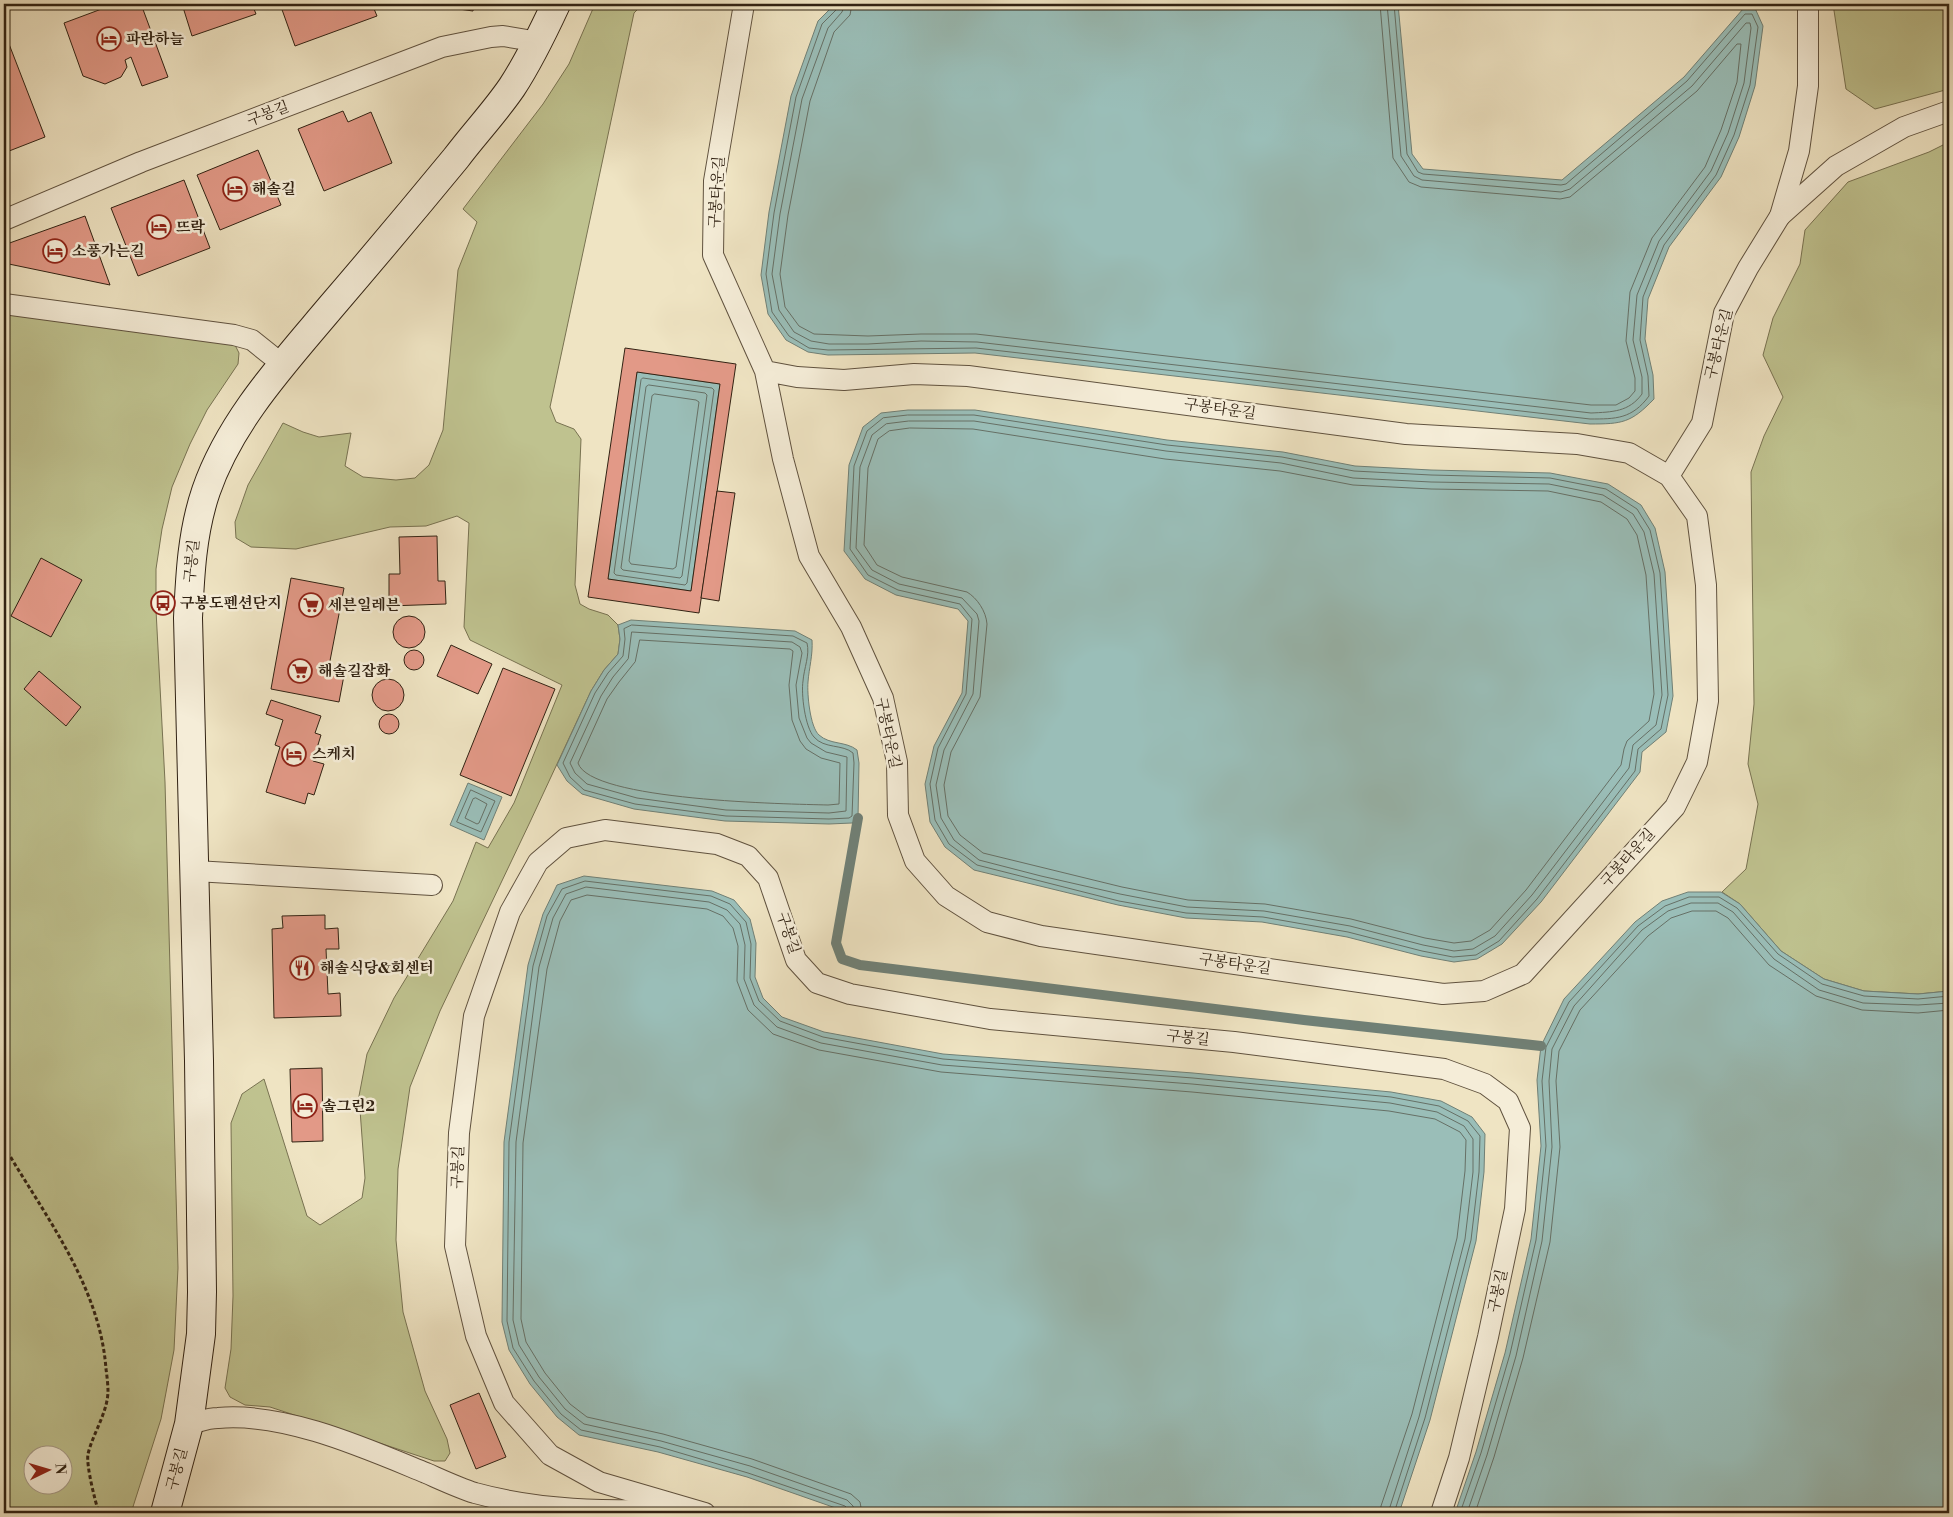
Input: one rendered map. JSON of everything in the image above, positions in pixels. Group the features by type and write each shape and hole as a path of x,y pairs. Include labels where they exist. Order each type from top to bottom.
{"street":[{"name":"구봉길","path":"165,1513 189,1424 201,1334 202,1292 195,870 188,618 190,567 196,528 206,491 225,449 247,411 282,364 474,136 512,87 538,42 556,4"}],"lane":[{"name":"구봉타운길","path":"744,4 714,181 713,255 765,371 783,459 809,556 850,627 883,698 897,762 898,815 915,862 946,896 987,922 1041,936 1443,994 1484,991 1523,974 1675,807 1696,762 1708,701 1706,585 1697,516 1669,476 1629,453 1577,444 1406,434 968,376 914,374 844,380 797,377 765,371"},
{"name":"구봉타운길","path":"1669,476 1702,423 1724,314 1748,268 1780,216 1799,151 1808,86 1808,4"},
{"name":"구봉길","path":"4,220 141,162 442,47 474,39 502,36 538,42"},
{"name":"구봉타운길","path":"1780,216 1836,166 1904,127 1949,110"},
{"path":"4,304 234,335 252,340 282,364"},
{"name":"구봉길","path":"700,1512 599,1482 550,1455 504,1403 476,1336 455,1246 460,1133 474,1016 510,912 538,862 566,838 605,830 717,844 748,856 768,878 796,960 816,984 850,994 990,1019 1234,1042 1444,1069 1486,1084 1508,1101 1520,1128 1515,1208 1488,1337 1459,1458 1441,1513"},
{"path":"195,870 432,884"},
{"name":"구봉길","path":"189,1424 217,1418 251,1418 284,1424 343,1440 474,1492 518,1503 592,1511 700,1512"}],"path":[{"path":"4,1146 34,1198 55,1228 81,1280 104,1345 108,1392 99,1427 88,1455 94,1496 99,1513"}],"green space":[{"path":"595,4 643,4 634,13 550,407 556,422 574,429 581,439 575,585 580,604 608,615 618,625 620,639 618,654 604,670 591,691 440,1011 410,1087 398,1169 396,1240 403,1312 425,1391 447,1439 450,1453 445,1461 434,1461 270,1407 245,1405 230,1397 225,1388 231,1349 233,1296 231,1123 242,1094 264,1079 307,1216 320,1225 362,1198 365,1178 359,1096 367,1054 394,998 453,901 476,842 488,848 514,803 562,685 470,640 464,627 469,523 457,516 426,526 390,527 296,549 251,547 236,538 235,522 248,485 283,423 319,437 351,433 345,466 363,477 396,480 415,478 429,465 443,430 458,270 477,222 463,209 543,104 569,64"},
{"path":"1833,4 1949,4 1949,89 1875,109 1846,89"},
{"path":"1949,142 1949,991 1918,994 1864,991 1824,979 1781,951 1740,904 1722,892 1746,869 1758,804 1748,764 1754,704 1751,472 1764,436 1783,397 1763,355 1773,318 1800,264 1805,230 1848,182 1929,152"},
{"path":"4,314 187,337 235,345 239,353 238,364 207,410 172,487 162,529 156,569 156,610 165,782 178,1268 174,1350 161,1419 131,1513 4,1513"}],"water":[{"path":"835,4 1398,4 1412,154 1423,169 1562,180 1684,77 1743,9 1754,6 1763,26 1755,86 1739,137 1721,177 1669,247 1648,299 1645,339 1653,375 1654,399 1639,413 1625,420 1590,424 975,353 828,355 808,352 786,340 768,314 761,275 769,212 791,96 818,21"},
{"path":"637,372 720,384 691,591 608,579"},
{"path":"908,410 975,410 1167,440 1283,452 1355,466 1550,473 1608,484 1641,505 1655,528 1665,572 1673,696 1666,732 1642,752 1640,772 1541,902 1502,944 1477,959 1454,962 1421,956 1347,937 1262,922 1186,918 1118,905 974,870 945,847 930,822 925,784 934,746 962,693 968,621 958,609 896,595 865,579 844,551 849,465 863,427 881,413"},
{"path":"631,620 795,631 812,640 808,677 811,718 816,731 823,738 848,745 857,750 859,763 858,818 852,823 829,824 725,821 634,809 582,794 567,781 557,765 591,691 604,670 618,654 620,639 618,625"},
{"path":"468,783 502,797 484,840 450,825"},
{"path":"584,876 712,891 734,900 750,919 756,943 755,977 763,998 782,1017 824,1032 943,1054 1193,1073 1391,1092 1441,1101 1472,1117 1485,1134 1484,1172 1476,1241 1430,1420 1399,1513 850,1513 747,1477 658,1452 579,1435 557,1417 530,1384 509,1350 502,1322 504,1142 528,965 543,914 557,885"},
{"path":"1688,892 1721,892 1740,904 1781,951 1824,979 1864,991 1918,994 1949,991 1949,1513 1455,1513 1476,1452 1505,1353 1531,1239 1541,1146 1537,1080 1541,1046 1564,999 1635,922 1662,901"}],"building":[{"path":"115,4 141,4 168,77 142,86 131,57 125,60 127,67 121,77 105,84 83,76 64,23"},
{"path":"182,4 252,4 256,14 192,36"},
{"path":"280,4 372,4 377,16 295,46"},
{"path":"430,4 474,4 473,11"},
{"path":"9,44 45,137 4,153 4,46"},
{"path":"343,111 348,122 371,112 392,163 324,191 298,129"},
{"path":"258,150 281,205 220,230 197,175"},
{"path":"184,180 210,248 138,276 111,208"},
{"path":"85,216 110,285 4,263 4,245"},
{"path":"625,348 736,364 699,613 588,597","holes":["637,372 720,384 691,591 608,579"]},
{"path":"717,491 735,493 719,601 701,598"},
{"path":"437,536 438,581 445,581 446,604 389,606 389,574 400,574 399,537"},
{"path":"41,558 82,580 51,637 11,616"},
{"path":"291,578 344,588 329,666 345,670 339,702 271,689"},
{"path":"409,616 415,617 420,621 424,626 424,638 420,643 415,647 409,648 403,647 398,643 394,638 393,632 394,626 398,621 403,617"},
{"path":"451,645 492,664 478,694 437,676"},
{"path":"414,650 421,653 424,660 421,667 414,670 407,667 404,660 407,653"},
{"path":"503,668 555,689 511,796 460,775"},
{"path":"39,671 81,707 66,726 24,689"},
{"path":"388,679 394,680 399,684 403,689 403,701 399,706 394,710 388,711 382,710 377,706 373,701 372,695 373,689 377,684 382,680"},
{"path":"271,700 321,716 315,733 321,735 313,761 324,764 314,795 308,793 305,804 266,792 280,747 275,745 283,720 266,714"},
{"path":"389,714 396,717 399,724 396,731 389,734 382,731 379,724 382,717"},
{"path":"325,915 325,929 338,928 339,949 326,949 328,994 340,993 341,1016 274,1018 272,929 283,928 282,916"},
{"path":"322,1068 323,1141 292,1142 290,1069"},
{"path":"479,1393 506,1457 476,1469 450,1405"}],"waterway":[{"path":"858,818 836,943 842,959 860,965 1304,1020 1541,1046"}],"place":[{"name":"파란하늘","path":"109,39"},
{"name":"해솔길","path":"235,189"},
{"name":"뜨락","path":"159,227"},
{"name":"소풍가는길","path":"55,251"},
{"name":"구봉도펜션단지","path":"163,603"},
{"name":"세븐일레븐","path":"311,605"},
{"name":"해솔길잡화","path":"300,671"},
{"name":"스케치","path":"294,754"},
{"name":"해솔식당&회센터","path":"302,968"},
{"name":"솔그린2","path":"305,1106"}]}
